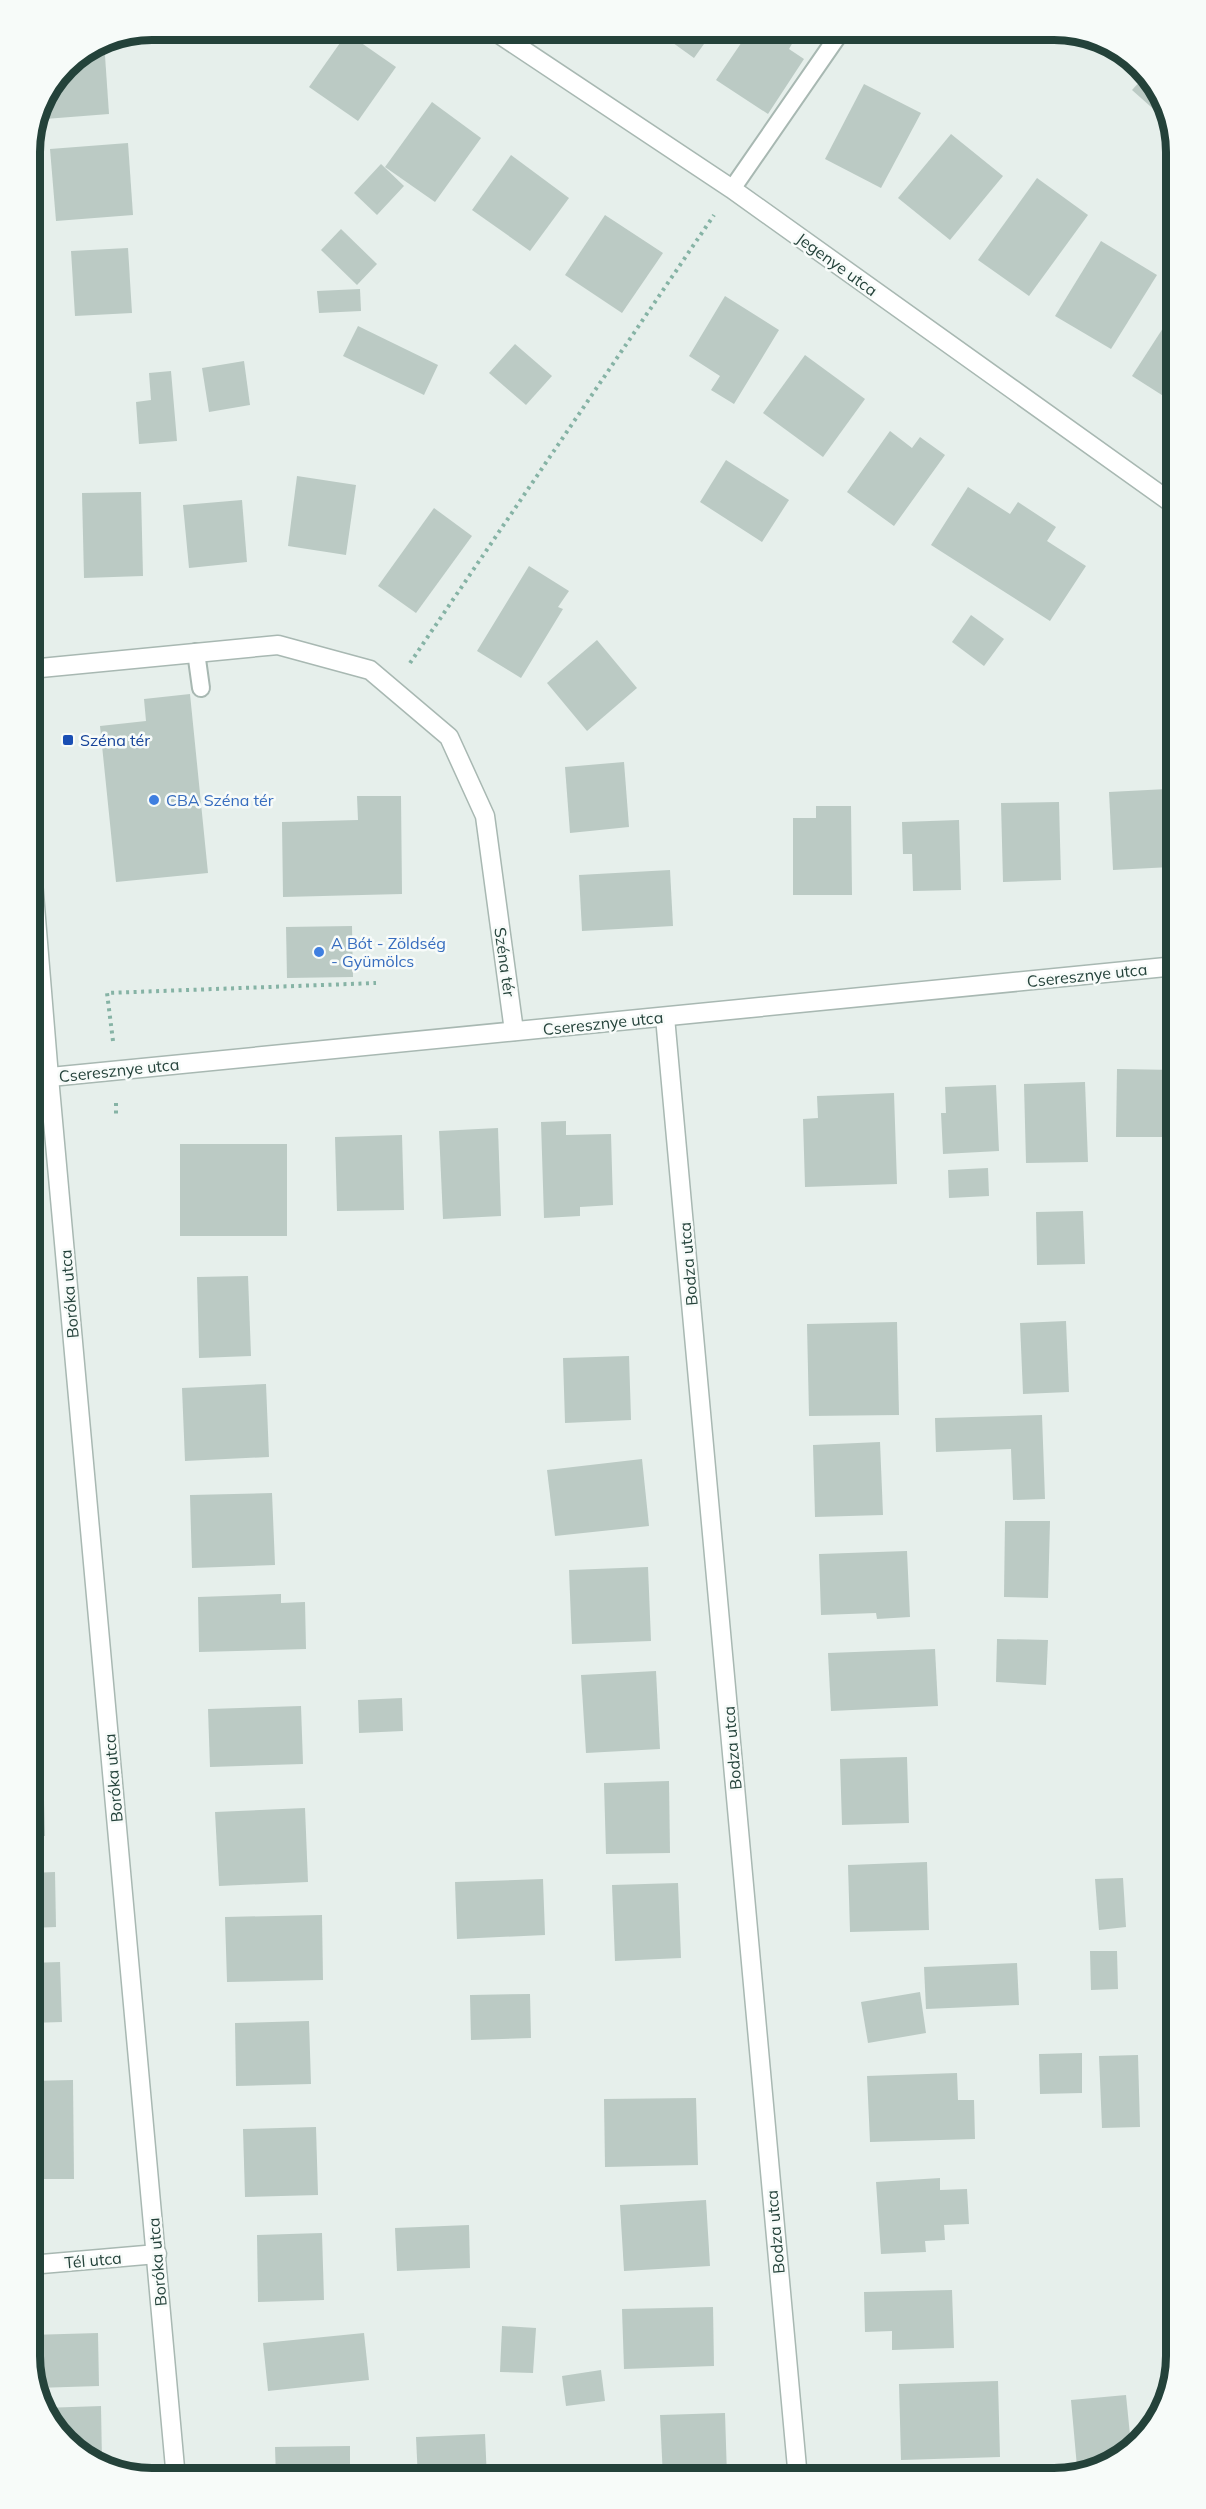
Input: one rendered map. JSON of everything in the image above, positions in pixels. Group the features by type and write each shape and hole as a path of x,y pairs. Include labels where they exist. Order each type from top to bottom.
{"street":[{"name":"Jegenye utca","path":"510,41 732,189 1166,499"},
{"name":"Széna tér","path":"41,668 278,645 370,670 449,737 485,816 514,1031"},
{"name":"Cseresznye utca","path":"41,1078 1166,967"},
{"name":"Boróka utca","path":"41,975 175,2468"},
{"name":"Bodza utca","path":"665,1017 797,2468"},
{"name":"Tél utca","path":"40,2264 157,2254"}],"lane":[{"path":"732,189 834,41"},
{"path":"196,652 201,688"}],"path":[{"path":"392,689 732,189"},
{"path":"116,1114 116,1070 107,993 376,983"}],"building":[{"path":"341,41 359,41 396,67 358,121 309,87"},
{"path":"670,41 706,41 694,58"},
{"path":"743,41 794,41 789,49 804,59 768,114 716,80"},
{"path":"105,51 109,114 46,119 59,90 68,79 79,68"},
{"path":"1140,82 1158,113 1132,90"},
{"path":"864,84 921,113 881,188 825,159"},
{"path":"432,102 481,138 435,202 385,167"},
{"path":"951,134 1003,176 950,240 898,198"},
{"path":"128,143 133,215 56,221 50,149"},
{"path":"511,155 569,198 530,251 472,210"},
{"path":"381,164 404,186 377,215 354,193"},
{"path":"1037,178 1088,215 1029,296 978,260"},
{"path":"605,215 663,253 622,313 565,275"},
{"path":"341,229 377,264 357,285 321,250"},
{"path":"1101,241 1157,275 1111,349 1055,316"},
{"path":"128,248 132,313 75,316 71,251"},
{"path":"360,289 361,311 319,313 317,291"},
{"path":"725,296 779,330 734,404 711,390 720,376 689,356"},
{"path":"1166,323 1166,398 1132,376"},
{"path":"358,326 438,365 424,395 343,356"},
{"path":"515,344 552,376 526,405 489,373"},
{"path":"805,355 865,399 823,457 763,413"},
{"path":"244,361 250,405 209,412 202,368"},
{"path":"171,371 177,441 139,444 136,402 151,400 149,373"},
{"path":"890,431 912,448 920,437 945,455 894,526 847,492"},
{"path":"726,460 789,500 762,542 700,502"},
{"path":"297,476 356,485 346,555 288,546"},
{"path":"968,487 1010,514 1018,502 1056,527 1047,541 1086,566 1050,621 931,545"},
{"path":"141,492 143,576 84,578 82,493"},
{"path":"242,500 247,562 189,568 183,505"},
{"path":"434,508 472,536 416,613 378,586"},
{"path":"529,566 569,591 558,607 563,609 521,678 477,651"},
{"path":"971,615 1004,639 984,666 952,642"},
{"path":"597,640 637,688 587,731 547,683"},
{"name":"CBA Széna tér","path":"190,694 208,873 116,882 100,726 146,721 144,699"},
{"path":"624,762 629,827 570,833 565,767"},
{"path":"1166,789 1166,867 1113,870 1109,792"},
{"path":"357,796 401,796 402,894 283,897 282,822 358,820"},
{"path":"1059,802 1061,880 1003,882 1001,803"},
{"path":"816,806 851,806 852,895 793,895 793,818 816,818"},
{"path":"959,820 961,890 913,891 912,854 903,854 902,822"},
{"path":"670,870 673,926 582,931 579,875"},
{"name":"A Bót - Zöldség - Gyümölcs","path":"352,926 353,977 287,978 286,927"},
{"path":"1117,1069 1166,1070 1166,1137 1116,1137"},
{"path":"1085,1082 1088,1162 1026,1163 1024,1084"},
{"path":"996,1085 999,1151 943,1154 941,1113 946,1113 945,1087"},
{"path":"894,1093 897,1184 805,1187 803,1119 818,1118 817,1096"},
{"path":"566,1121 566,1135 611,1134 613,1205 580,1207 580,1216 544,1218 541,1122"},
{"path":"498,1128 501,1216 443,1219 439,1131"},
{"path":"402,1135 404,1210 337,1211 335,1137"},
{"path":"180,1144 287,1144 287,1236 180,1236"},
{"path":"988,1168 989,1196 949,1198 948,1170"},
{"path":"1083,1211 1085,1264 1037,1265 1036,1212"},
{"path":"248,1276 251,1356 199,1358 197,1277"},
{"path":"1066,1321 1069,1392 1023,1394 1020,1323"},
{"path":"897,1322 899,1415 809,1416 807,1324"},
{"path":"629,1356 631,1420 565,1423 563,1358"},
{"path":"266,1384 269,1457 185,1461 182,1388"},
{"path":"1042,1415 1045,1499 1013,1500 1011,1449 936,1452 935,1418"},
{"path":"880,1442 883,1515 815,1517 813,1445"},
{"path":"642,1459 649,1526 555,1536 547,1470"},
{"path":"272,1493 275,1565 192,1568 190,1495"},
{"path":"1005,1521 1050,1521 1048,1598 1004,1597"},
{"path":"907,1551 910,1617 877,1619 876,1613 821,1615 819,1554"},
{"path":"648,1567 651,1641 572,1644 569,1570"},
{"path":"281,1594 281,1603 305,1602 306,1649 199,1652 198,1597"},
{"path":"997,1639 1048,1640 1046,1685 996,1682"},
{"path":"935,1649 938,1706 831,1711 828,1653"},
{"path":"656,1671 660,1749 586,1753 581,1675"},
{"path":"402,1698 403,1731 359,1733 358,1700"},
{"path":"301,1706 303,1764 210,1767 208,1709"},
{"path":"907,1757 909,1823 842,1825 840,1759"},
{"path":"40,1765 43,1765 45,1836 40,1836"},
{"path":"669,1781 670,1853 606,1854 604,1783"},
{"path":"305,1808 308,1882 219,1886 215,1812"},
{"path":"927,1862 929,1930 850,1932 848,1865"},
{"path":"55,1872 56,1927 40,1928 40,1873"},
{"path":"1123,1878 1126,1927 1099,1930 1095,1879"},
{"path":"543,1879 545,1935 457,1939 455,1882"},
{"path":"678,1883 681,1958 615,1961 612,1885"},
{"path":"322,1915 323,1980 227,1982 225,1917"},
{"path":"1090,1951 1117,1951 1118,1989 1091,1990"},
{"path":"60,1962 62,2022 40,2023 40,1963"},
{"path":"1017,1963 1019,2005 926,2009 924,1967"},
{"path":"920,1992 926,2033 868,2043 861,2002"},
{"path":"530,1994 531,2038 471,2040 470,1995"},
{"path":"309,2021 311,2084 236,2086 235,2023"},
{"path":"1082,2053 1082,2093 1040,2094 1039,2054"},
{"path":"1138,2055 1140,2127 1102,2128 1099,2056"},
{"path":"957,2073 958,2100 974,2100 975,2139 870,2142 867,2076"},
{"path":"73,2080 74,2179 40,2179 40,2081"},
{"path":"696,2098 698,2165 605,2167 604,2099"},
{"path":"316,2127 318,2195 245,2197 243,2129"},
{"path":"940,2178 940,2190 967,2189 969,2224 944,2225 945,2240 925,2241 926,2252 881,2254 876,2182"},
{"path":"706,2200 710,2266 624,2271 620,2205"},
{"path":"469,2225 470,2268 397,2271 395,2228"},
{"path":"322,2233 324,2300 258,2302 257,2235"},
{"path":"952,2290 954,2348 892,2350 892,2331 865,2332 864,2292"},
{"path":"713,2307 714,2366 624,2369 622,2309"},
{"path":"502,2326 536,2328 533,2373 500,2372"},
{"path":"98,2333 99,2386 45,2388 41,2371 40,2335"},
{"path":"364,2333 369,2380 268,2391 263,2343"},
{"path":"601,2370 605,2401 566,2406 562,2376"},
{"path":"998,2381 1000,2457 901,2460 899,2384"},
{"path":"1126,2395 1130,2438 1096,2460 1077,2466 1071,2400"},
{"path":"101,2406 102,2456 73,2436 54,2408"},
{"path":"725,2413 727,2468 663,2468 660,2415"},
{"path":"485,2434 487,2468 417,2468 416,2437"},
{"path":"350,2446 350,2468 276,2468 275,2447"}],"place":[{"name":"Széna tér","path":"68,740"},
{"name":"CBA Széna tér","path":"154,800"},
{"name":"A Bót - Zöldség - Gyümölcs","path":"319,952"}]}
